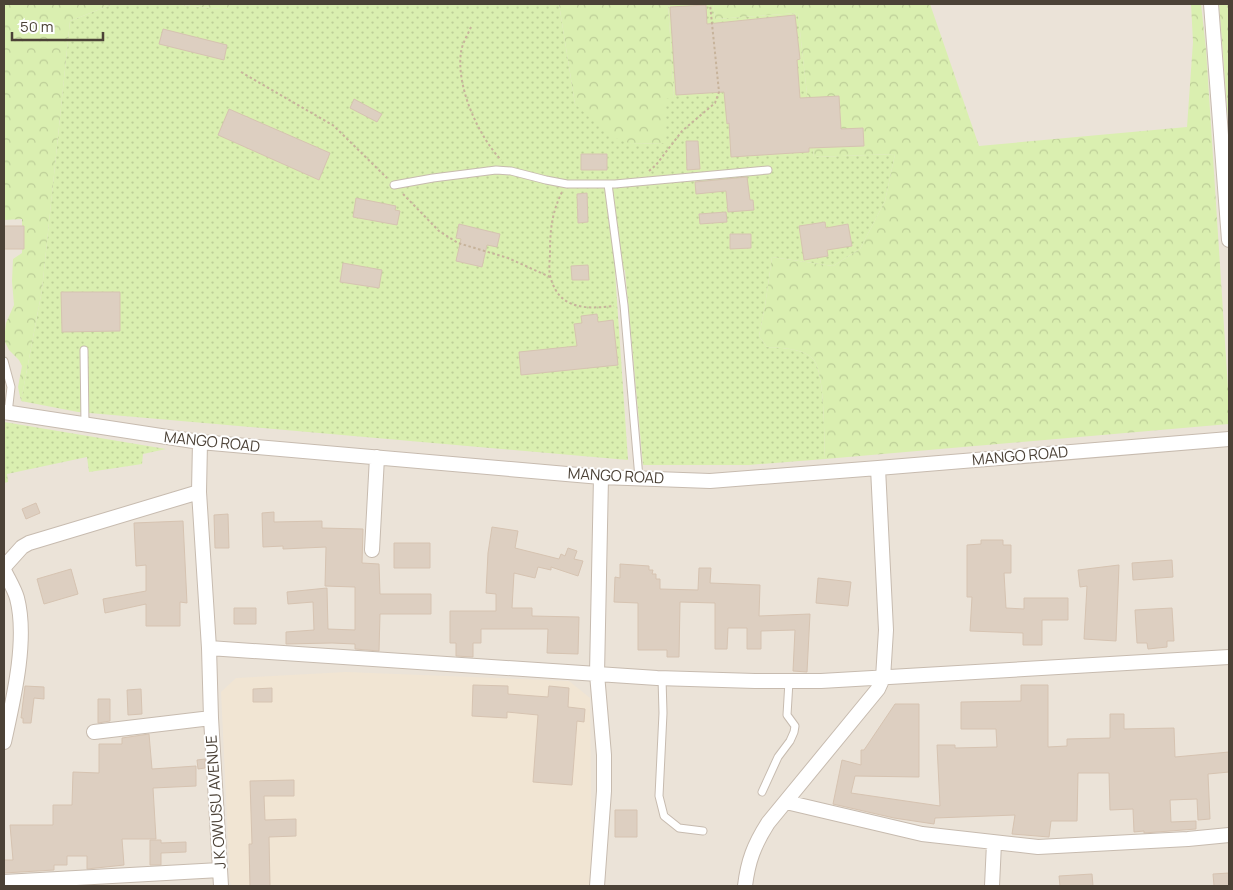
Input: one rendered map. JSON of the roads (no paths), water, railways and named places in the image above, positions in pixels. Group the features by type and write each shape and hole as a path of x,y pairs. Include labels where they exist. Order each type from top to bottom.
{"street":[{"path":"1211,4 1229,240"},
{"name":"MANGO ROAD","path":"6,413 200,442 601,476 710,481 1229,438"},
{"name":"J K OWUSU AVENUE","path":"200,442 198,492 209,648 211,718 221,886"},
{"path":"372,550 377,457"},
{"path":"745,886 747,865 757,840 878,689 882,678 886,630 878,468"},
{"path":"597,886 604,791 604,755 598,674 601,476"},
{"path":"4,742 14,695 21,633 17,598 4,569 22,547 28,543 198,492"},
{"path":"209,648 662,678 789,681 882,678 1229,657"},
{"path":"94,732 211,718"},
{"path":"786,802 922,834 1038,847 1229,835"},
{"path":"992,886 994,843"},
{"path":"4,882 220,870"}],"lane":[{"path":"394,185 462,174 511,171 567,184 608,184 768,170"},
{"path":"608,184 624,305 639,478"},
{"path":"84,350 86,425"},
{"path":"4,361 11,387 6,413"},
{"path":"662,678 663,713 659,796 664,816 679,828 703,831"},
{"path":"762,792 778,757 794,732 795,726 787,715 789,681"}]}
